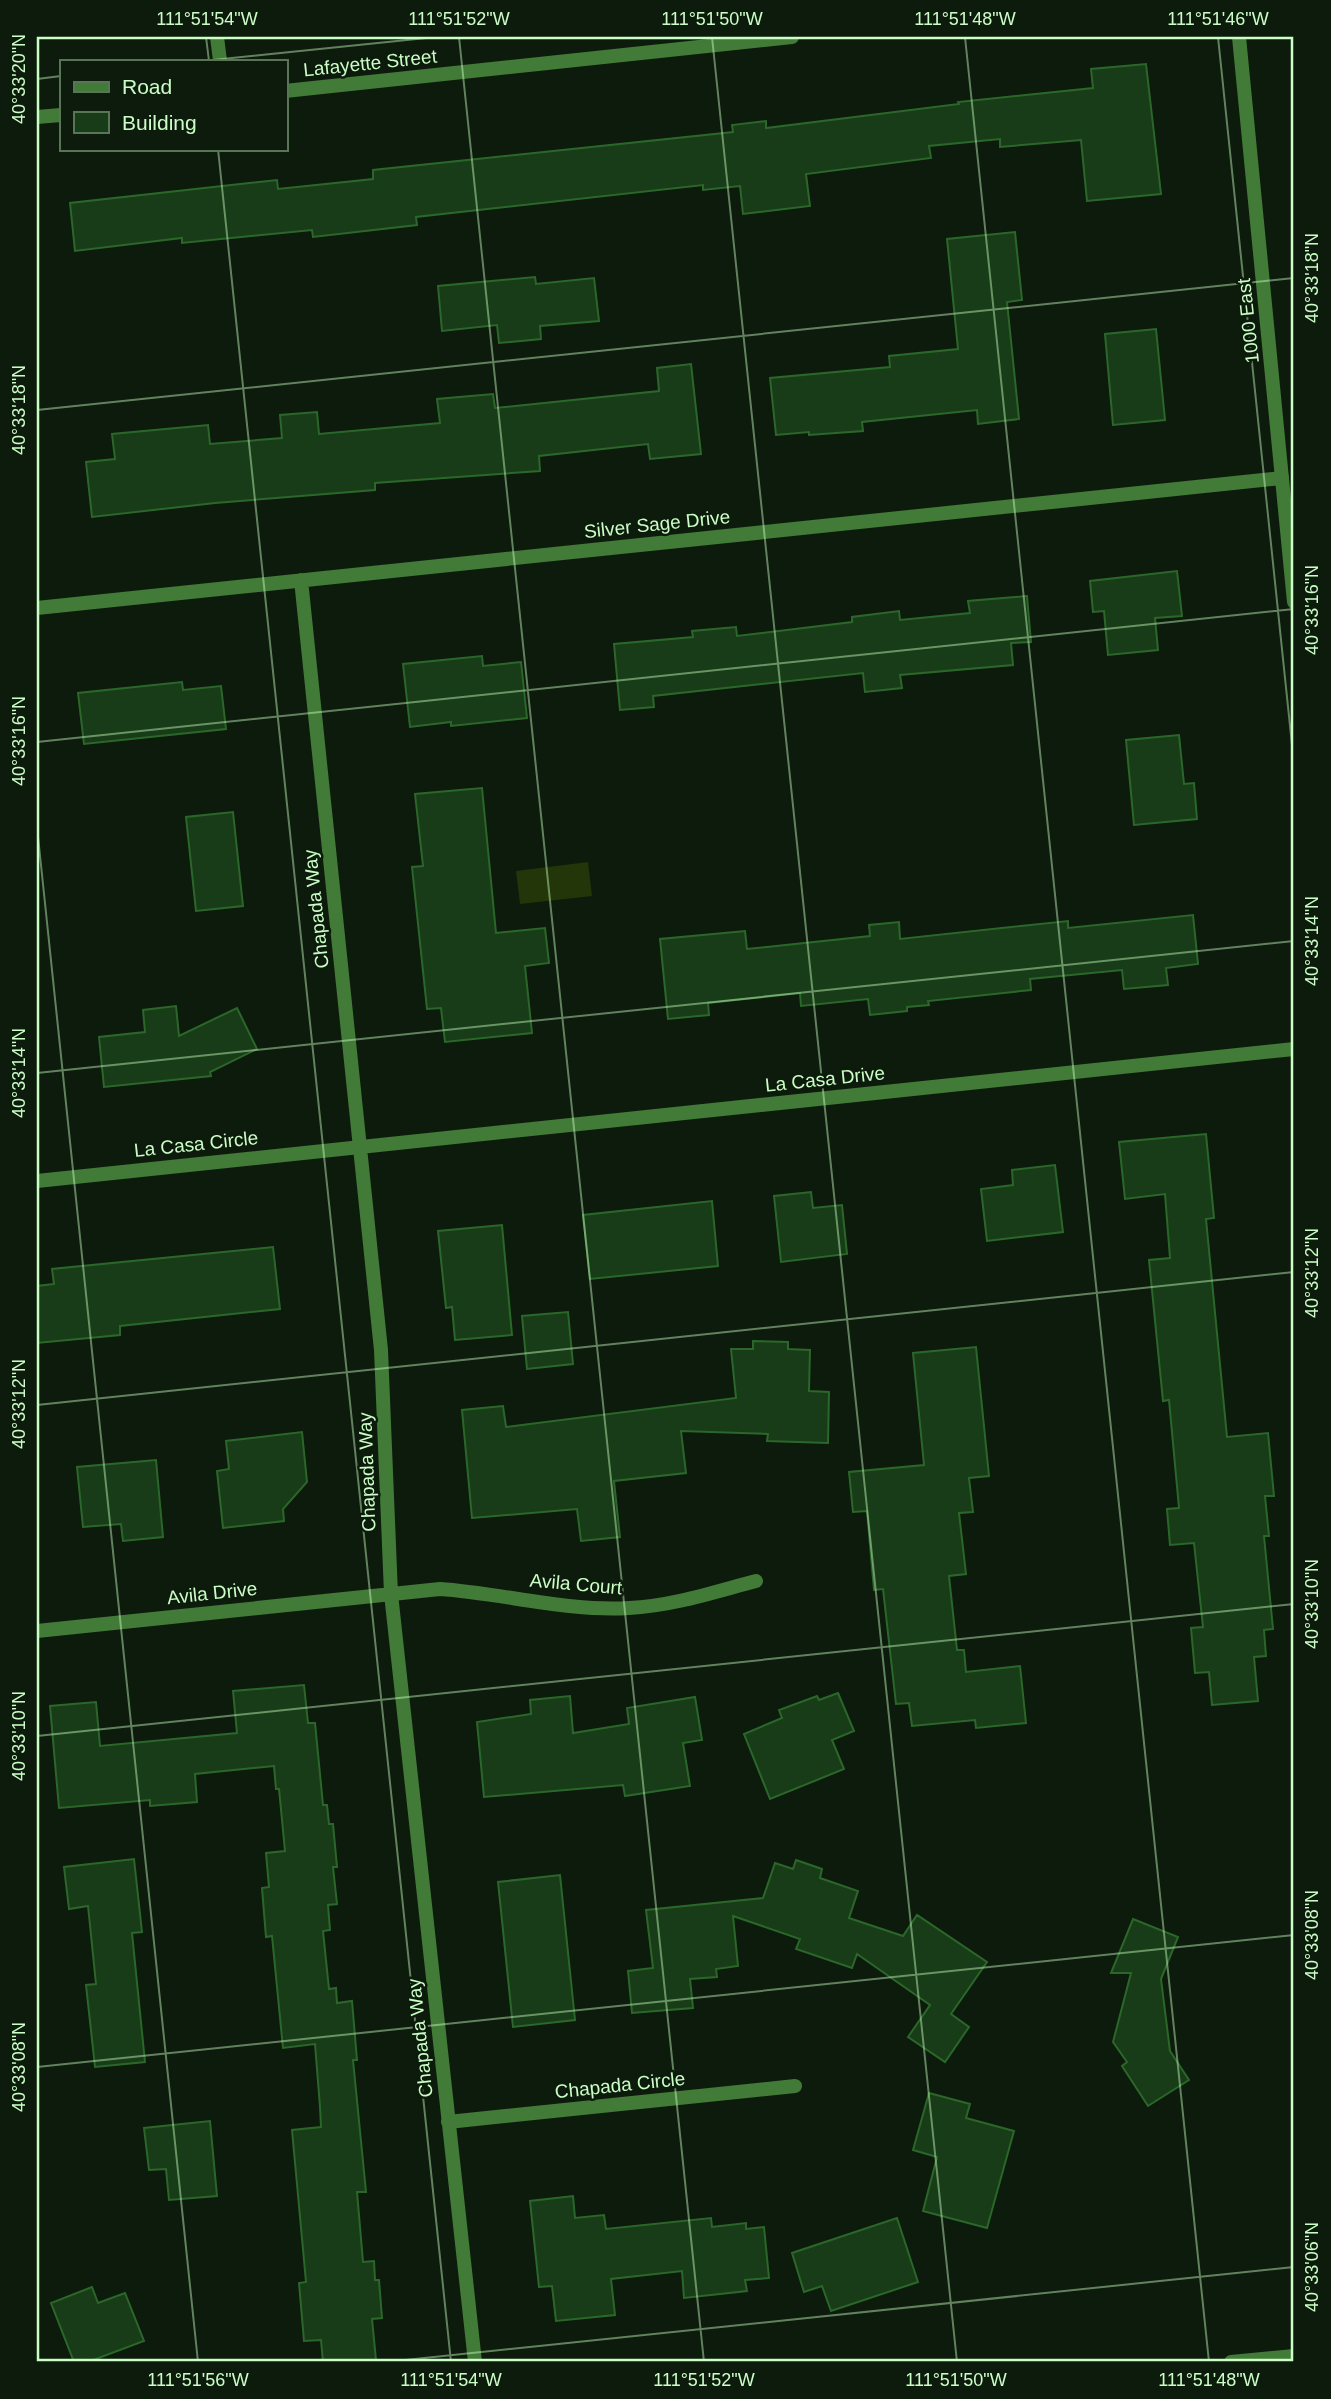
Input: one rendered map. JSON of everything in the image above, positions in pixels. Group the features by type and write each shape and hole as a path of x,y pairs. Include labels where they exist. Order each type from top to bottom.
{"street":[{"path":"217,37 219,60"},
{"name":"Lafayette Street","path":"287,91 669,44 792,37"},
{"name":"1000 East","path":"1239,37 1294,602"},
{"path":"37,117 60,115"},
{"name":"Silver Sage Drive","path":"37,608 1282,478"},
{"name":"Chapada Way","path":"301,580 381,1350 391,1594 475,2362"},
{"name":"La Casa Drive","path":"360,1146 1294,1049"},
{"name":"La Casa Circle","path":"37,1181 360,1146"},
{"name":"Avila Court","path":"391,1594 440,1589 474,1591 589,1607 627,1608 669,1604 756,1581"},
{"name":"Avila Drive","path":"37,1631 391,1594"},
{"name":"Chapada Circle","path":"448,2122 795,2086"},
{"path":"1231,2362 1294,2356"}],"shaded area":[{"path":"588,862 592,896 520,904 516,871"}],"building":[{"path":"1146,64 1161,194 1087,201 1081,140 1000,147 1000,139 929,146 931,158 806,174 810,206 743,214 740,186 703,190 703,185 416,217 417,225 313,237 312,230 182,243 182,238 75,251 70,203 277,180 278,189 373,179 373,170 733,132 732,125 766,121 766,128 959,104 958,102 1093,88 1091,69"},
{"path":"1015,232 1022,300 1007,302 1019,419 978,424 977,410 862,422 863,431 776,435 770,378 890,367 889,356 958,349 947,239"},
{"path":"535,277 536,284 594,278 599,321 540,326 541,339 499,343 497,325 442,331 438,286"},
{"path":"1156,329 1165,420 1113,425 1105,334"},
{"path":"691,364 701,454 650,459 648,444 539,456 540,471 375,483 375,490 215,503 92,517 86,462 115,459 112,434 208,425 210,444 282,438 280,415 317,412 319,434 440,423 437,399 493,394 495,408 659,391 657,368"},
{"path":"1177,571 1182,616 1155,618 1158,650 1108,655 1104,611 1093,612 1090,581"},
{"path":"1027,596 1031,642 1011,643 1013,665 900,675 902,688 865,692 863,673 653,696 654,707 620,710 614,644 693,637 692,631 736,627 737,636 852,622 852,617 899,611 900,620 970,613 968,601"},
{"path":"482,656 483,666 521,662 527,718 451,726 451,722 410,727 403,664"},
{"path":"182,682 183,690 221,686 226,729 84,744 78,693"},
{"path":"1179,735 1184,784 1194,783 1197,819 1134,825 1126,740"},
{"path":"482,788 496,933 545,928 549,963 525,966 532,1033 445,1042 441,1008 427,1009 412,867 423,866 415,794"},
{"path":"233,812 243,906 196,911 186,817"},
{"path":"1193,915 1198,964 1166,968 1168,985 1124,989 1122,970 1030,979 1031,990 928,1001 929,1005 907,1007 907,1011 870,1015 868,999 801,1006 800,993 708,1003 709,1015 668,1019 660,939 745,931 747,949 870,936 869,925 899,922 900,939 1068,921 1068,928"},
{"path":"176,1006 179,1036 237,1008 257,1049 210,1072 211,1076 104,1087 99,1037 145,1032 143,1010"},
{"path":"1206,1134 1214,1218 1206,1219 1227,1437 1268,1433 1274,1496 1265,1496 1269,1536 1264,1536 1273,1629 1264,1630 1266,1656 1254,1657 1258,1701 1212,1705 1209,1672 1195,1673 1191,1628 1203,1627 1194,1543 1170,1545 1167,1509 1179,1508 1169,1400 1163,1401 1149,1260 1170,1258 1165,1194 1125,1199 1119,1142"},
{"path":"1055,1165 1063,1232 987,1241 981,1189 1013,1185 1012,1170"},
{"path":"811,1192 813,1208 842,1205 847,1254 781,1262 774,1196"},
{"path":"712,1201 718,1266 590,1279 583,1215"},
{"path":"502,1225 512,1335 455,1340 452,1307 446,1308 438,1231"},
{"path":"273,1247 280,1309 120,1326 120,1335 37,1343 37,1286 54,1284 52,1269"},
{"path":"568,1312 573,1364 527,1369 522,1316"},
{"path":"753,1341 788,1342 788,1349 810,1350 809,1391 829,1392 828,1443 767,1441 768,1434 681,1431 686,1473 614,1481 620,1537 581,1541 577,1509 472,1518 462,1410 503,1406 506,1427 736,1398 731,1349 753,1349"},
{"path":"976,1347 989,1476 969,1478 973,1512 959,1513 966,1574 949,1576 957,1650 964,1650 966,1672 1020,1666 1026,1723 976,1728 975,1720 912,1726 909,1703 896,1704 883,1589 874,1590 867,1511 853,1512 849,1472 924,1465 913,1353"},
{"path":"302,1432 307,1482 283,1509 284,1521 223,1528 217,1471 229,1469 226,1441"},
{"path":"156,1460 163,1537 123,1541 121,1524 83,1527 77,1467"},
{"path":"304,1685 308,1723 315,1723 323,1805 327,1805 329,1824 333,1824 337,1867 333,1867 337,1904 328,1905 330,1930 323,1931 329,1989 336,1988 337,2003 352,2001 357,2060 353,2060 366,2192 357,2192 363,2262 374,2261 375,2280 379,2280 382,2318 372,2319 376,2360 323,2362 321,2340 304,2341 299,2283 306,2282 292,2130 321,2127 320,2107 315,2044 283,2048 272,1936 266,1937 262,1888 269,1887 266,1853 285,1851 274,1766 195,1774 197,1802 150,1806 150,1800 59,1808 50,1706 96,1702 100,1746 237,1733 233,1691"},
{"path":"838,1693 854,1731 832,1740 844,1769 770,1799 744,1734 782,1718 779,1710 817,1696 819,1700"},
{"path":"570,1696 573,1733 629,1724 627,1708 695,1697 702,1740 683,1743 690,1786 625,1796 623,1785 484,1797 477,1722 531,1714 530,1700"},
{"path":"134,1859 142,1932 132,1933 145,2062 95,2067 86,1985 96,1984 88,1906 69,1909 64,1867"},
{"path":"796,1860 822,1869 820,1878 858,1891 849,1918 903,1936 917,1915 987,1962 951,2014 969,2027 945,2062 908,2037 930,2005 857,1954 852,1968 796,1949 800,1939 733,1916 738,1966 716,1969 717,1977 690,1979 693,2008 632,2013 628,1971 653,1968 646,1910 763,1898 775,1863 793,1869"},
{"path":"560,1875 575,2020 513,2027 498,1882"},
{"path":"1133,1919 1178,1937 1161,1979 1170,2051 1189,2080 1148,2106 1122,2066 1127,2062 1113,2042 1131,1973 1111,1973"},
{"path":"929,2093 970,2104 966,2118 1014,2131 987,2228 923,2211 937,2157 913,2150"},
{"path":"210,2121 217,2196 169,2200 166,2169 149,2170 144,2128"},
{"path":"573,2196 575,2218 604,2215 606,2229 711,2218 712,2227 746,2223 746,2229 764,2227 769,2278 745,2280 747,2291 684,2298 682,2271 611,2279 615,2315 556,2321 552,2286 539,2287 530,2201"},
{"path":"897,2218 918,2282 831,2311 822,2286 804,2292 792,2253"},
{"path":"92,2287 98,2303 125,2293 144,2341 88,2362 74,2362 51,2303"}]}
